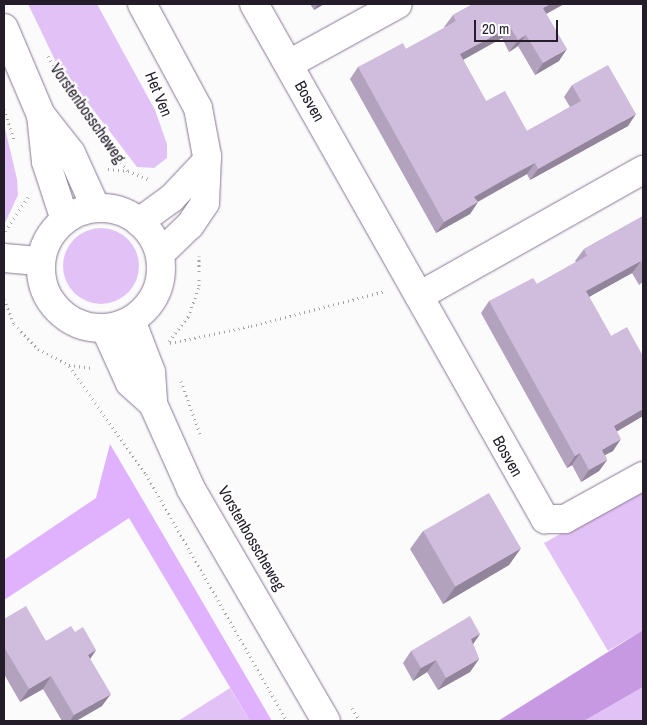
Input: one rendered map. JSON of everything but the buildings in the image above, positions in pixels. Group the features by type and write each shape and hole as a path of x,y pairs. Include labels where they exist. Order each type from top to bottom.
{"street":[{"name":"Het Ven","path":"142,4 198,108 207,156 205,203 190,225 160,254"},
{"name":"Bosven","path":"254,4 544,519 565,519 643,476"},
{"name":"Bosven","path":"288,64 398,4"},
{"name":"Vorstenbosscheweg","path":"4,28 41,115 71,152 96,208"},
{"name":"Vorstenbosscheweg","path":"41,115 46,162 65,220"},
{"path":"139,222 172,198 206,162"},
{"path":"416,290 643,170"},
{"path":"96,208 113,209 139,222 153,237 160,254 162,272 158,289 150,305 132,320 105,328 81,326 63,316 50,300 42,282 41,261 45,245 65,220 79,212 96,208"},
{"path":"4,258 41,261"},
{"name":"Vorstenbosscheweg","path":"132,320 151,372 153,404 191,489 229,558 326,721"},
{"name":"Vorstenbosscheweg","path":"105,328 130,383 153,404"}],"path":[{"name":"Vorstenbosscheweg","path":"48,55 64,85 128,171"},
{"path":"150,181 157,176"},
{"path":"4,234 15,213 30,194"},
{"path":"171,352 167,343 416,290"},
{"path":"4,299 14,324 38,349 69,365 146,474 287,721"},
{"path":"180,379 202,442"},
{"path":"350,704 360,721"}],"shaded area":[{"path":"28,4 97,4 155,110 167,144 167,158 154,168 137,167 55,60"},
{"path":"4,124 17,179 18,195 4,225"},
{"path":"101,228 116,231 128,239 136,251 139,266 136,281 128,293 116,301 101,304 86,301 74,293 66,281 63,266 66,251 74,239 86,231"},
{"path":"110,444 272,721 250,721 129,518 4,600 4,560 96,498"},
{"path":"643,488 643,630 608,651 544,543"},
{"path":"643,630 643,687 584,721 498,721"},
{"path":"643,687 643,721 584,721"},
{"path":"230,688 250,721 178,721"}]}
